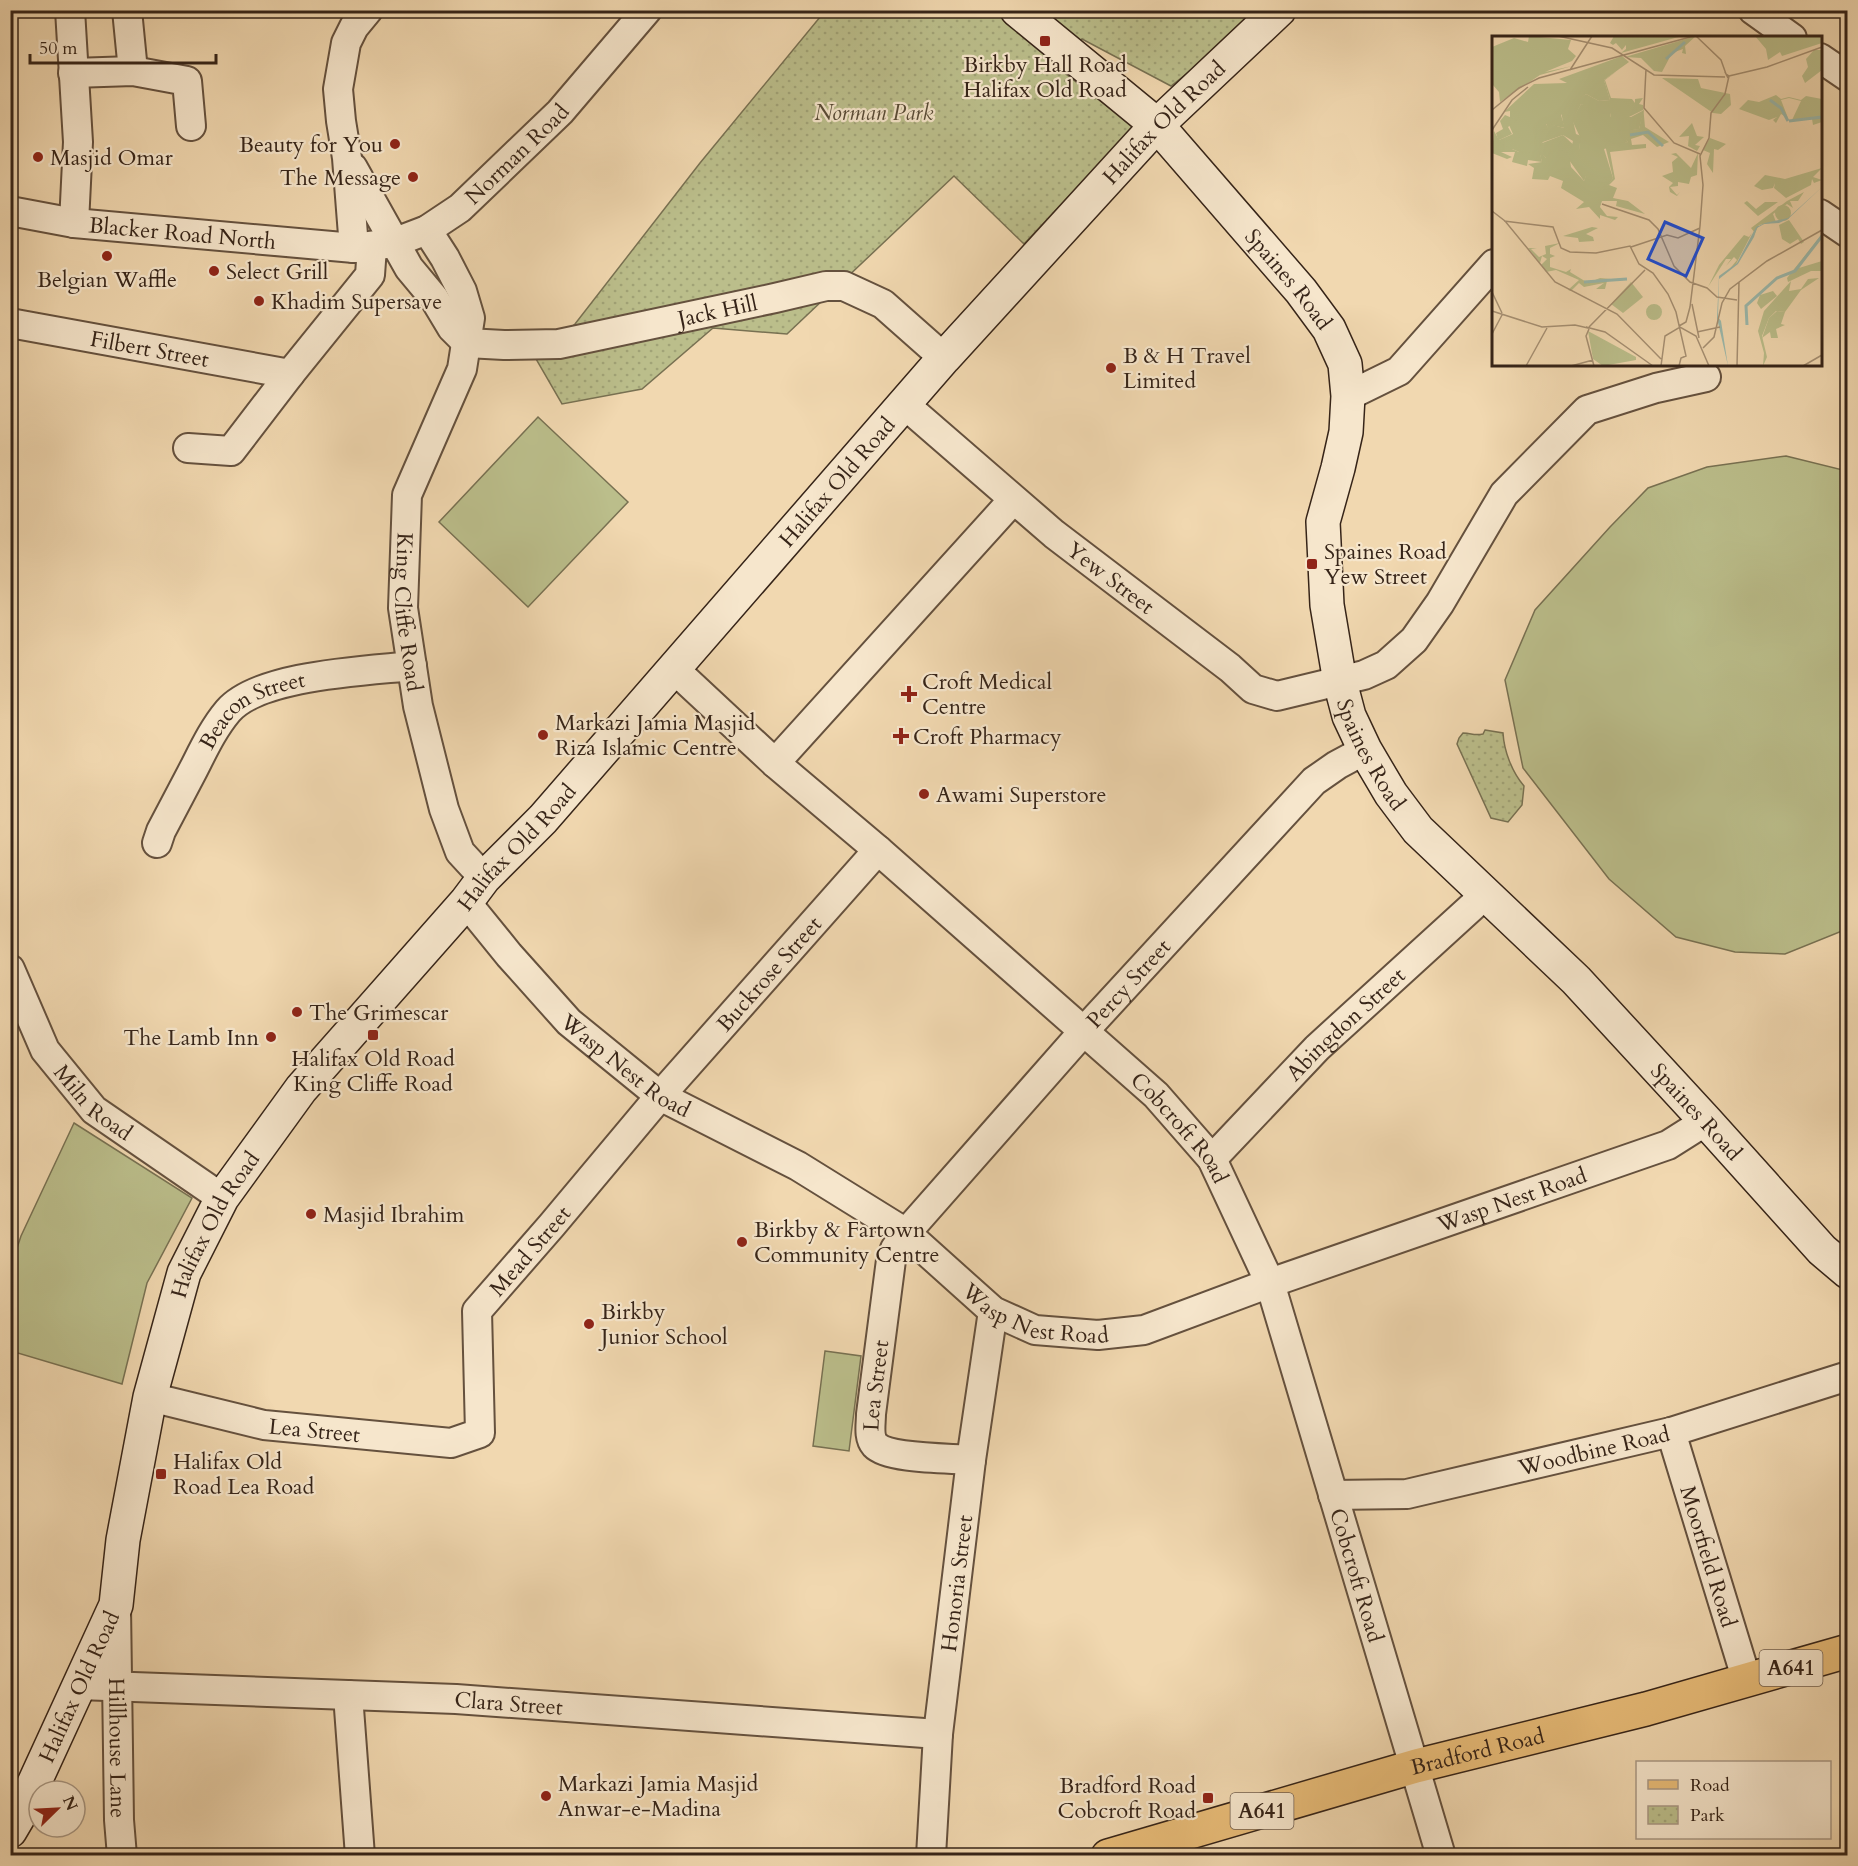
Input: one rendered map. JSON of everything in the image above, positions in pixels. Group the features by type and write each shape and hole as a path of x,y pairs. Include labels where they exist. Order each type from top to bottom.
{"main road":[{"name":"Bradford Road","path":"1108,1856 1416,1766 1646,1709 1848,1651"}],"street":[{"path":"70,10 72,73 78,142 74,223"},
{"path":"127,10 133,71"},
{"path":"188,448 231,451 370,275 373,246 347,158 338,89 346,43 354,27 368,10"},
{"name":"Norman Road","path":"373,246 428,230 460,208 560,112 647,10"},
{"name":"Spaines Road","path":"1017,10 1157,125 1301,291 1329,329 1345,364 1348,396 1346,432 1323,522 1327,605 1340,682 1349,716 1365,750 1391,794 1418,830 1576,980 1822,1250 1848,1272"},
{"name":"Halifax Old Road","path":"10,1831 20,1814 116,1605 123,1540 148,1407 181,1280 222,1198 301,1089 475,890 543,819 944,358 1157,125 1279,10"},
{"path":"1754,10 1789,36"},
{"path":"1822,59 1848,76"},
{"path":"72,73 133,71 187,81 191,126"},
{"path":"347,158 373,246 409,268 434,298 452,328 467,343"},
{"name":"Blacker Road North","path":"10,211 74,223 373,246"},
{"path":"1822,215 1848,233"},
{"name":"King Cliffe Road","path":"428,230 462,291 470,318 462,369 407,495 403,608 418,706 444,809 475,890"},
{"path":"1348,396 1399,370 1492,266"},
{"name":"Jack Hill","path":"467,343 559,344 826,286 844,286 883,304 944,358"},
{"name":"Filbert Street","path":"10,323 290,374"},
{"name":"Yew Street","path":"904,404 1054,534 1230,668 1253,689 1277,696 1364,675 1386,664 1414,640 1440,603 1504,494 1587,410 1656,388 1706,376"},
{"path":"775,763 1013,500"},
{"name":"Beacon Street","path":"157,843 205,745 229,710 247,696 265,688 319,677 412,666"},
{"name":"Cobcroft Road","path":"674,669 775,763 878,850 1156,1095 1212,1159 1270,1283 1441,1856"},
{"name":"Percy Street","path":"906,1233 1083,1032 1314,781 1365,750"},
{"name":"Buckrose Street","path":"660,1096 878,850"},
{"name":"Wasp Nest Road","path":"475,890 509,955 569,1022 660,1096 798,1166 906,1233 993,1311 1035,1330 1098,1335 1144,1330 1270,1283 1668,1145 1706,1121"},
{"name":"Abingdon Street","path":"1212,1159 1317,1048 1486,894"},
{"name":"Miln Road","path":"10,969 45,1050 94,1110 222,1198"},
{"name":"Mead Street","path":"480,1433 477,1311 660,1096"},
{"name":"Lea Street","path":"906,1233 895,1249 891,1260 871,1436 874,1444 886,1452 971,1460"},
{"name":"Honoria Street","path":"931,1856 938,1734 971,1460 993,1311"},
{"name":"Woodbine Road","path":"1333,1495 1407,1494 1671,1432 1848,1376"},
{"name":"Lea Street","path":"148,1407 264,1425 451,1443 480,1433"},
{"name":"Moorfield Road","path":"1671,1432 1740,1683"},
{"name":"Hillhouse Lane","path":"116,1605 119,1820 122,1856"},
{"name":"Clara Street","path":"79,1685 456,1700 938,1734"},
{"path":"348,1695 360,1856"}],"green space":[{"name":"Norman Park","path":"825,11 1274,11 1231,39 1171,86 1082,39 1058,68 1134,127 1024,244 954,176 787,334 713,328 642,389 562,404 536,359 575,324 700,163"},
{"path":"538,417 628,502 528,607 439,522"},
{"path":"1786,456 1847,471 1847,929 1785,954 1735,952 1676,937 1609,879 1523,768 1505,680 1535,610 1648,488 1707,467"},
{"path":"1485,730 1503,733 1509,761 1524,786 1522,805 1508,822 1491,818 1457,744 1463,733 1480,735"},
{"path":"74,1123 192,1198 147,1283 122,1384 11,1351 11,1266 21,1236"},
{"path":"825,1351 861,1356 849,1451 813,1446"}],"place":[{"name":"Birkby Hall Road Halifax Old Road","path":"1045,41"},
{"name":"Beauty for You","path":"395,144"},
{"name":"Masjid Omar","path":"38,157"},
{"name":"The Message","path":"413,177"},
{"name":"Belgian Waffle","path":"107,256"},
{"name":"Select Grill","path":"214,271"},
{"name":"Khadim Supersave","path":"259,301"},
{"name":"B & H Travel Limited","path":"1111,368"},
{"name":"Spaines Road Yew Street","path":"1312,564"},
{"name":"Croft Medical Centre","path":"909,694"},
{"name":"Markazi Jamia Masjid Riza Islamic Centre","path":"543,735"},
{"name":"Croft Pharmacy","path":"901,736"},
{"name":"Awami Superstore","path":"924,794"},
{"name":"The Grimescar","path":"297,1012"},
{"name":"Halifax Old Road King Cliffe Road","path":"373,1035"},
{"name":"The Lamb Inn","path":"271,1037"},
{"name":"Masjid Ibrahim","path":"311,1214"},
{"name":"Birkby & Fartown Community Centre","path":"742,1242"},
{"name":"Birkby Junior School","path":"589,1324"},
{"name":"Halifax Old Road Lea Road","path":"161,1474"},
{"name":"Markazi Jamia Masjid Anwar-e-Madina","path":"546,1796"},
{"name":"Bradford Road Cobcroft Road","path":"1208,1798"}]}
